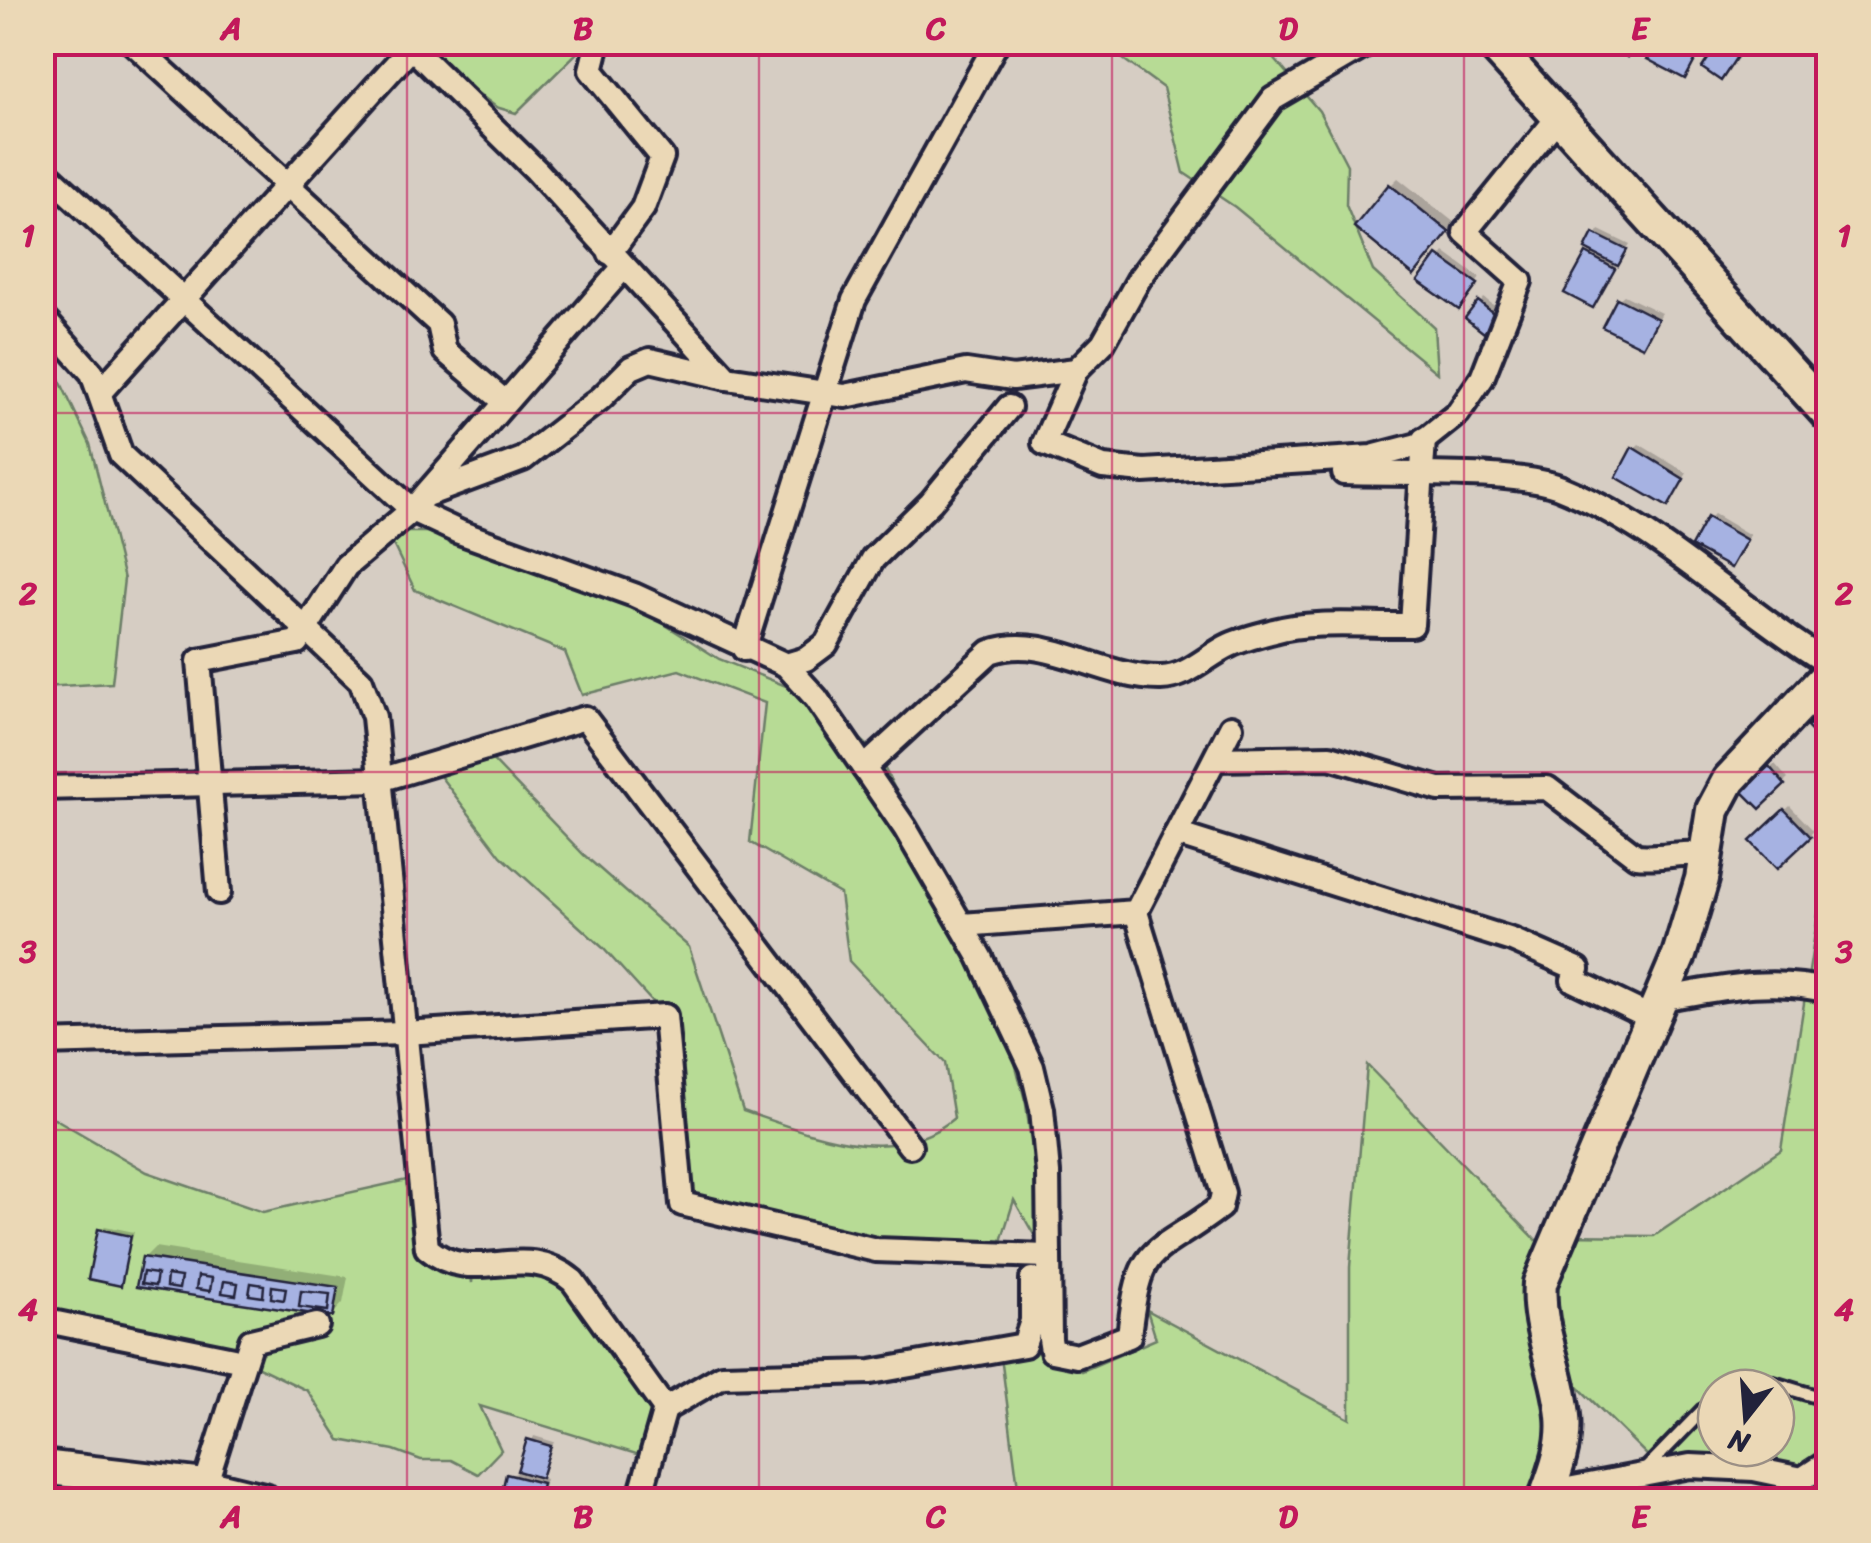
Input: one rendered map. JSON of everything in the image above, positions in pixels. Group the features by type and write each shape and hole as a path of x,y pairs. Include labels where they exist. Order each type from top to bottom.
{"street":[{"path":"132,42 440,324 445,351 505,402"},
{"path":"220,892 199,661 298,642 346,566 418,503 505,402 616,261 643,208 662,157 591,70 598,42"},
{"path":"744,649 854,300 997,42"},
{"path":"1371,42 1273,99 1140,279 1103,343 1076,370 1044,443 1104,468 1144,471 1372,457 1424,440 1458,413 1482,378 1520,281 1464,232 1560,116"},
{"path":"1491,42 1828,414"},
{"path":"100,392 288,186 408,45 536,170 727,378"},
{"path":"42,170 185,301 418,503 458,532 634,595 744,649 786,665 816,698 864,768 962,925 1032,1067 1042,1109 1048,1173 1032,1321 1024,1345 872,1372 722,1376 665,1409 639,1500"},
{"path":"42,316 92,373 121,454 362,681 374,717 427,1248 460,1268 529,1260 553,1265 572,1281 665,1409"},
{"path":"418,503 523,460 602,398 631,368 650,360 727,378 845,396 966,371 1013,378 1076,370"},
{"path":"786,665 806,659 826,644 872,559 931,502 1009,407"},
{"path":"864,768 990,652 1013,644 1033,645 1071,660 1162,678 1184,673 1230,644 1280,629 1412,624 1424,440"},
{"path":"1345,459 1344,473 1517,480 1557,486 1622,521 1720,583 1828,663"},
{"path":"1828,676 1729,780 1713,810 1695,908 1540,1282 1538,1307 1563,1414 1563,1440 1546,1497 1690,1466 1754,1469 1802,1479 1828,1462"},
{"path":"42,788 380,780 584,718 910,1146"},
{"path":"1039,1255 1052,1351 1076,1356 1128,1336 1140,1267 1156,1248 1220,1207 1224,1192 1136,912 1231,727"},
{"path":"1217,759 1330,757 1438,789 1547,788 1636,856 1653,858 1680,851 1706,854"},
{"path":"1176,834 1512,940 1578,969 1573,980 1656,1008 1748,983 1782,982 1828,991"},
{"path":"962,925 1136,912"},
{"path":"42,1043 406,1033 665,1016 682,1204 876,1250 1039,1255"},
{"path":"42,1320 244,1361"},
{"path":"204,1486 251,1341 318,1325"},
{"path":"42,1467 204,1486 263,1500"}],"lane":[{"path":"1796,1390 1828,1400"},
{"path":"1639,1476 1696,1416"}],"green space":[{"path":"413,43 587,43 516,113 496,107"},
{"path":"1101,43 1261,43 1319,111 1347,165 1346,205 1373,271 1434,327 1437,373 1235,207 1184,173 1163,88"},
{"path":"43,345 90,444 124,579 112,683 43,687"},
{"path":"387,532 459,532 598,582 719,659 816,698 878,755 996,991 1026,1104 1046,1256 1014,1200 997,1254 855,1245 682,1204 665,1016 602,947 501,856 431,764 482,749 584,855 689,947 743,1111 851,1143 905,1142 930,1134 954,1118 945,1063 849,961 840,894 750,842 765,703 679,670 582,695 565,652 415,590"},
{"path":"1820,901 1828,915 1828,1456 1796,1468 1796,1368 1696,1368 1696,1468 1795,1468 1778,1474 1660,1468 1562,1371 1561,1452 1531,1500 1028,1500 1019,1495 1000,1349 1052,1351 1082,1371 1156,1339 1147,1310 1350,1419 1350,1267 1367,1065 1546,1250 1559,1235 1654,1236 1781,1150"},
{"path":"42,1111 147,1172 263,1212 420,1177 427,1248 470,1266 472,1283 473,1272 524,1260 573,1281 665,1409 646,1457 480,1406 501,1450 478,1474 451,1460 421,1460 394,1450 340,1440 308,1391 244,1360 43,1317"}],"building":[{"path":"1610,42 1637,42 1627,57"},
{"path":"1656,42 1680,42 1699,53 1685,79 1647,59"},
{"path":"1719,42 1740,52 1721,81 1702,68"},
{"path":"1389,184 1449,232 1414,276 1354,227"},
{"path":"1593,233 1627,250 1618,266 1585,249"},
{"path":"1586,253 1615,269 1593,308 1564,293"},
{"path":"1437,255 1478,284 1459,310 1418,281"},
{"path":"1617,298 1658,319 1643,347 1602,327"},
{"path":"1478,301 1497,316 1484,333 1465,318"},
{"path":"1632,447 1684,479 1668,507 1616,477"},
{"path":"1707,517 1747,540 1731,568 1691,546"},
{"path":"1828,707 1828,749 1807,727"},
{"path":"1769,766 1785,785 1760,809 1742,791"},
{"path":"1784,809 1811,837 1777,869 1750,841"},
{"path":"98,1229 131,1236 121,1286 88,1279"},
{"path":"142,1257 338,1287 333,1317 136,1287"},
{"path":"143,1272 157,1274 155,1286 141,1284"},
{"path":"167,1275 181,1277 179,1289 166,1287"},
{"path":"198,1276 212,1278 210,1291 196,1289"},
{"path":"224,1281 238,1283 236,1295 222,1293"},
{"path":"251,1283 264,1285 263,1297 249,1295"},
{"path":"272,1286 286,1288 284,1300 271,1298"},
{"path":"301,1291 330,1294 328,1311 299,1307"},
{"path":"527,1439 551,1446 541,1478 517,1471"},
{"path":"506,1474 542,1483 538,1500 500,1500"}]}
